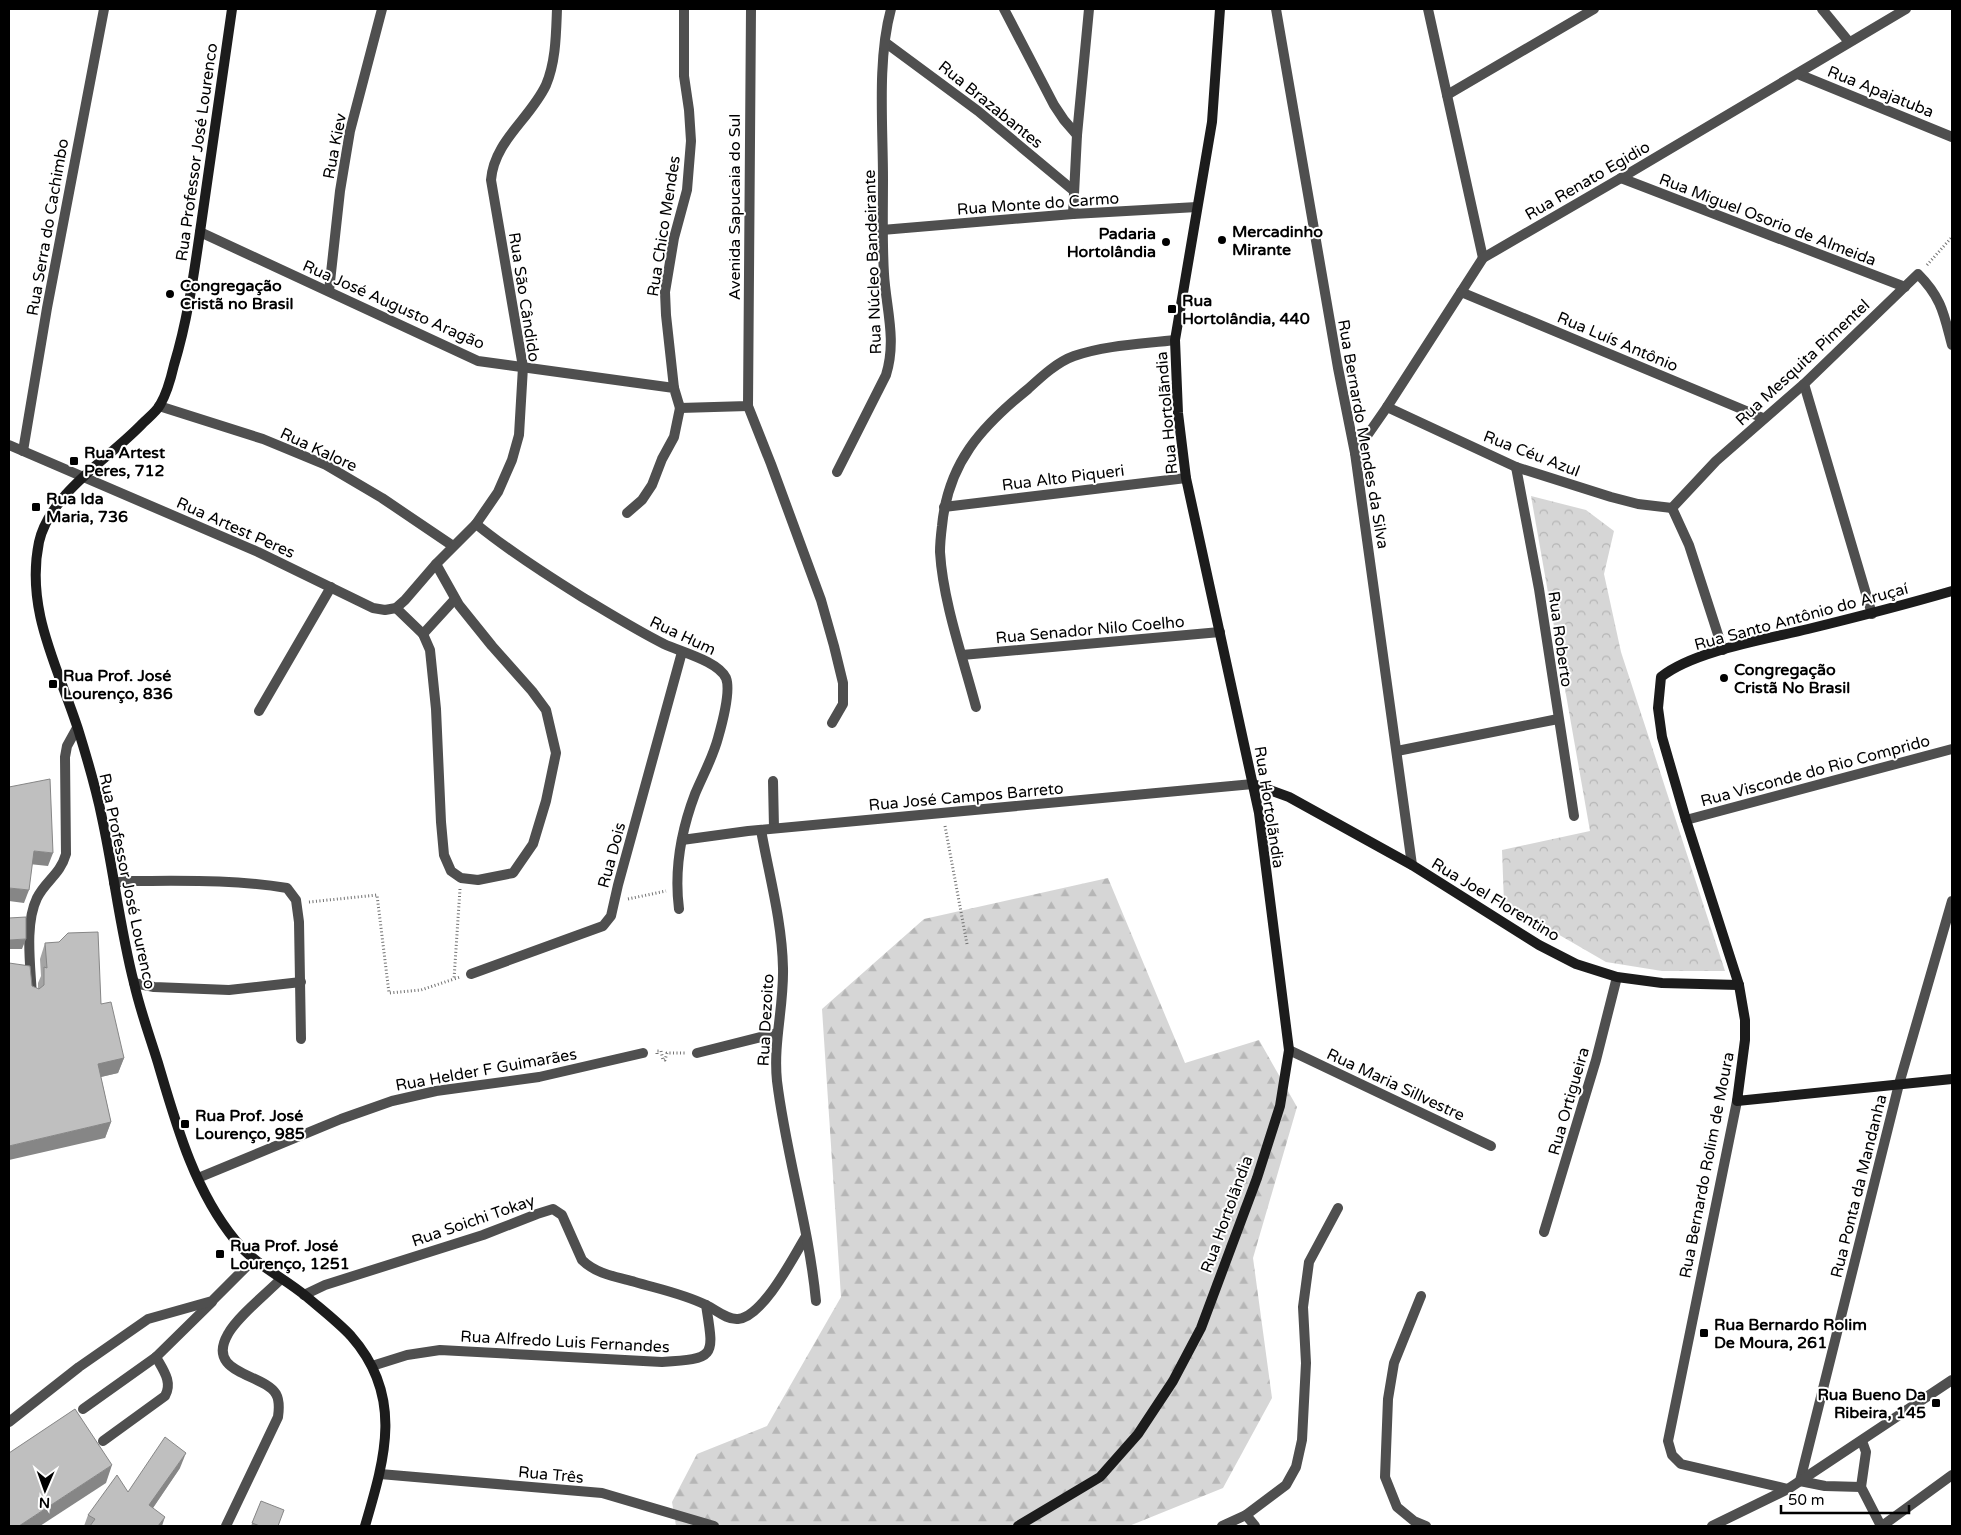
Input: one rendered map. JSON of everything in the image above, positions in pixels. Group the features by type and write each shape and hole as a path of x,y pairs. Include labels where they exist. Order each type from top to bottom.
{"street":[{"name":"Rua Serra do Cachimbo","path":"23,451 47,308 104,9"},
{"name":"Rua Professor José Lourenco","path":"232,9 191,302 171,378 159,406 114,451 84,477 59,503 46,523 40,540 37,566 38,609 45,640 77,728 102,817 134,983 176,1124 198,1178 219,1218 234,1240 253,1260 304,1294 351,1336 372,1366 384,1400 386,1439 380,1474 364,1526"},
{"name":"Rua Kiev","path":"329,292 340,191 350,131 382,9"},
{"name":"Rua São Cândido","path":"436,564 476,524 498,492 512,460 519,435 523,367 491,180 492,167 497,154 533,106 546,85 552,66 556,39 557,9"},
{"name":"Rua Chico Mendes","path":"674,388 665,292 674,238 687,190 691,141 684,76 684,9"},
{"name":"Avenida Sapucaia do Sul","path":"748,406 751,9"},
{"name":"Rua Núcleo Bandeirante","path":"838,472 886,375 891,359 892,340 884,276 882,230 882,112 883,70 891,9"},
{"path":"1004,9 1054,105 1077,135"},
{"path":"1073,214 1077,135 1090,9"},
{"name":"Rua Hortolãndia","path":"1018,1526 1100,1477 1138,1434 1173,1382 1201,1328 1257,1178 1280,1106 1289,1050 1259,813 1186,478 1178,413 1175,340 1212,122 1220,9"},
{"name":"Rua Bernardo Mendes da Silva","path":"1276,9 1355,453 1412,865"},
{"path":"1428,9 1483,258"},
{"path":"1447,94 1594,9"},
{"name":"Rua Apajatuba","path":"1822,9 1849,42"},
{"name":"Rua Renato Egidio","path":"1355,453 1387,407 1483,258 1906,9"},
{"name":"Rua Brazabantes","path":"886,43 978,111 1074,190"},
{"name":"Rua Apajatuba","path":"1798,74 1952,137"},
{"name":"Rua Miguel Osorio de Almeida","path":"1621,178 1905,287"},
{"name":"Rua Monte do Carmo","path":"882,230 1073,214 1197,207"},
{"name":"Rua José Augusto Aragão","path":"200,232 478,361 674,388"},
{"path":"1918,274 1936,294 1952,345"},
{"name":"Rua Mesquita Pimentel","path":"1672,508 1716,461 1804,384 1918,274"},
{"name":"Rua Luís Antônio","path":"1461,292 1763,418"},
{"path":"976,707 944,585 940,550 944,507 953,477 966,452 997,414 1049,371 1073,357 1109,348 1175,340"},
{"path":"1804,384 1872,614"},
{"path":"628,513 642,500 652,485 662,459 674,437 680,408 674,388"},
{"name":"Rua Kalore","path":"159,406 264,439 326,465 382,498 452,546"},
{"path":"680,408 748,406 821,600 834,646 843,683 843,704 832,723"},
{"name":"Rua Céu Azul","path":"1387,407 1516,467 1611,497 1638,504 1672,508"},
{"name":"Rua Artest Peres","path":"9,445 258,552 374,608 385,610 396,608"},
{"name":"Rua Roberto","path":"1516,467 1539,589 1574,816"},
{"name":"Rua Alto Piqueri","path":"944,507 1186,478"},
{"path":"1672,508 1689,544 1723,650"},
{"name":"Rua Hum","path":"476,524 497,541 556,581 650,637 714,664 726,678 727,700 715,750 694,796 682,840 676,889 679,909"},
{"path":"436,564 455,599 546,710 556,753 546,801 532,844 513,873 478,880 461,878 450,871 444,855 430,650 424,634 396,608 406,600 436,564"},
{"path":"259,711 331,587"},
{"name":"Rua Santo Antônio do Aruçaí","path":"1661,677 1672,668 1723,650 1872,614 1952,592"},
{"path":"424,634 455,599"},
{"name":"Rua Senador Nilo Coelho","path":"962,655 1220,632"},
{"name":"Rua Dois","path":"470,974 604,926 611,916 682,652"},
{"name":"Rua Bernardo Rolim de Moura","path":"1661,677 1658,708 1662,737 1686,820 1739,985 1745,1020 1745,1040 1737,1101 1668,1441 1672,1455 1681,1464 1788,1489"},
{"path":"1397,751 1558,718"},
{"path":"32,998 30,926 32,912 37,898 59,870 66,854 65,757 67,746 77,728"},
{"name":"Rua Visconde do Rio Comprido","path":"1686,820 1952,749"},
{"path":"773,781 774,828"},
{"name":"Rua José Campos Barreto","path":"682,840 774,828 1253,784"},
{"name":"Rua Joel Florentino","path":"1253,784 1289,797 1412,865 1539,944 1576,964 1617,977 1662,983 1739,985"},
{"name":"Rua Dezoito","path":"761,830 782,944 782,1000 777,1033 777,1080 813,1266 816,1301"},
{"path":"114,883 223,881 265,884 287,888 296,900 299,922 301,1039"},
{"name":"Rua Ponta da Mandanha","path":"1800,1481 1899,1084 1952,901"},
{"name":"Rua Ortigueira","path":"1544,1232 1594,1068 1617,977"},
{"path":"134,983 154,987 230,990 301,982"},
{"path":"697,1053 777,1033"},
{"name":"Rua Maria Sillvestre","path":"1289,1050 1491,1146"},
{"name":"Rua Helder F Guimarães","path":"198,1178 341,1119 392,1101 436,1091 539,1078 643,1053"},
{"path":"1737,1101 1952,1078"},
{"path":"1222,1526 1246,1515 1286,1485 1296,1467 1302,1440 1306,1363 1303,1307 1310,1262 1338,1208"},
{"name":"Rua Soichi Tokay","path":"304,1294 325,1285 483,1236 537,1214 553,1210 562,1215 582,1260 588,1266 611,1276 692,1298 729,1318 740,1319 751,1315 781,1280 806,1236"},
{"path":"83,1409 156,1357 253,1260"},
{"path":"226,1526 278,1417 279,1405 276,1395 270,1388 236,1371 228,1364 224,1355 224,1344 233,1326 282,1279"},
{"path":"1421,1296 1394,1363 1388,1399 1385,1477 1396,1507 1414,1521 1426,1526"},
{"path":"9,1422 79,1367 148,1319 212,1301"},
{"name":"Rua Alfredo Luis Fernandes","path":"372,1366 407,1355 440,1350 662,1362 696,1359 710,1351 712,1342 706,1305"},
{"path":"103,1441 165,1396 169,1384 156,1357"},
{"path":"1712,1526 1788,1489 1952,1380"},
{"path":"1862,1441 1866,1452 1861,1487 1881,1526 1952,1475"},
{"name":"Rua Três","path":"380,1474 602,1493 714,1526"},
{"path":"1800,1481 1825,1486 1861,1487"},
{"path":"1246,1515 1255,1526"}],"path":[{"path":"1918,274 1952,237"},
{"path":"943,813 967,944"},
{"path":"454,979 461,878"},
{"path":"615,902 676,889"},
{"path":"297,904 377,895 389,993 421,990 470,974"},
{"path":"643,1053 655,1059 657,1058 657,1052 661,1051 663,1060 665,1060 667,1053 697,1053"}],"green space":[{"path":"1531,496 1586,510 1614,531 1604,574 1621,652 1725,971 1662,971 1606,962 1504,903 1502,850 1590,831"},
{"path":"1108,878 1185,1063 1259,1040 1297,1107 1253,1258 1272,1398 1223,1488 1129,1526 676,1526 672,1502 697,1454 767,1426 841,1297 822,1009 924,919"}],"building":[{"path":"50,779 53,853 34,851 29,890 9,888 9,787"},
{"path":"26,917 26,939 9,940 9,918"},
{"path":"98,932 101,1004 111,1002 124,1058 98,1064 111,1122 9,1146 9,963 30,966 32,986 39,989 44,985 44,967 47,968 45,943 59,942 68,933"},
{"path":"75,1409 112,1465 19,1526 9,1526 9,1453"},
{"path":"165,1437 186,1453 149,1505 165,1517 158,1526 90,1526 95,1519 88,1515 117,1475 128,1492"},
{"path":"261,1501 284,1510 278,1526 260,1526 252,1523"}],"place":[{"name":"Mercadinho Mirante","path":"1222,240"},
{"name":"Padaria Hortolândia","path":"1166,242"},
{"name":"Congregação Cristã no Brasil","path":"170,294"},
{"name":"Rua Hortolândia, 440","path":"1172,309"},
{"name":"Rua Artest Peres, 712","path":"74,461"},
{"name":"Rua Ida Maria, 736","path":"36,507"},
{"name":"Congregação Cristã No Brasil","path":"1724,678"},
{"name":"Rua Prof. José Lourenço, 836","path":"53,684"},
{"name":"Rua Prof. José Lourenço, 985","path":"185,1124"},
{"name":"Rua Prof. José Lourenço, 1251","path":"220,1254"},
{"name":"Rua Bernardo Rolim De Moura, 261","path":"1704,1333"},
{"name":"Rua Bueno Da Ribeira, 145","path":"1936,1403"}]}
